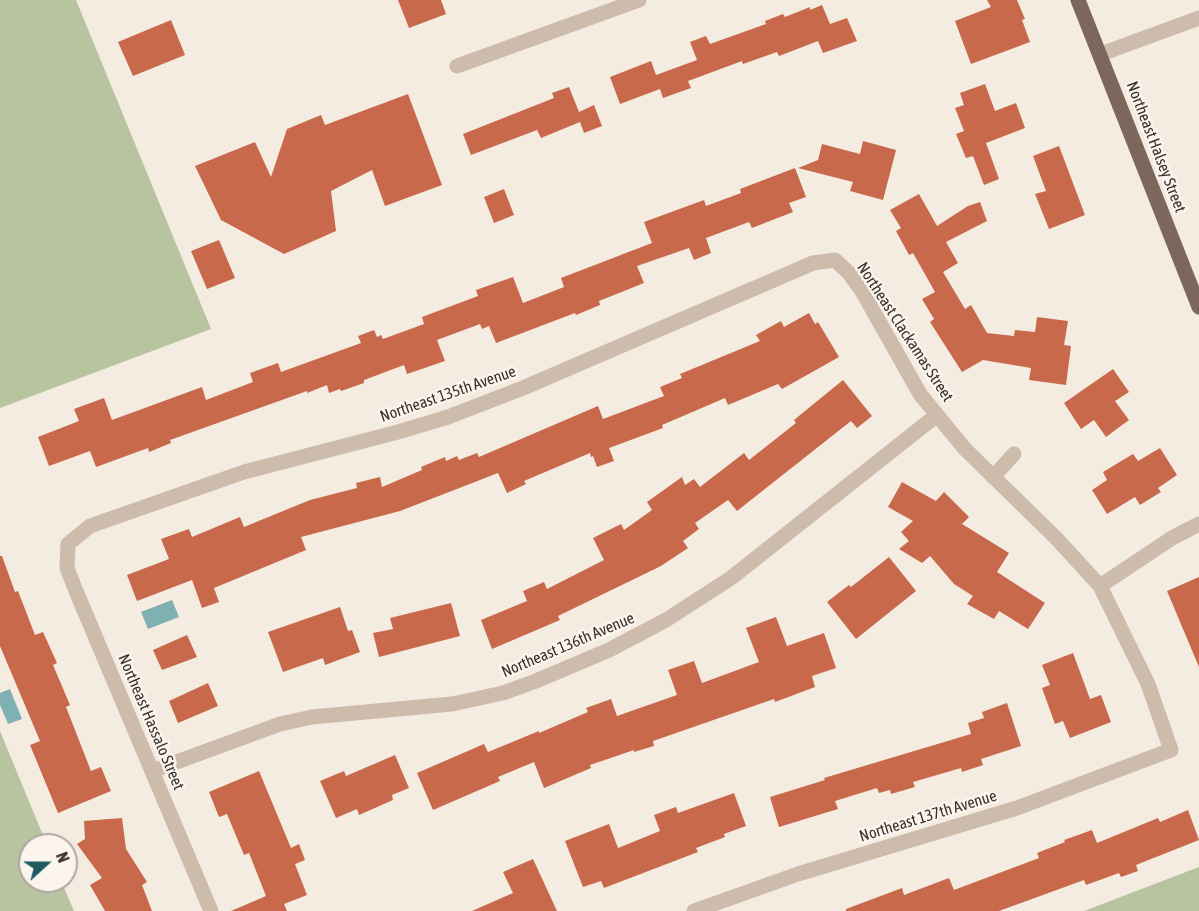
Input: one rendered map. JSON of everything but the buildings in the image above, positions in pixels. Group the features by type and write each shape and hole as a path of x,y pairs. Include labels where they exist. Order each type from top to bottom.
{"main road":[{"name":"Northeast Halsey Street","path":"1078,0 1199,307"}],"street":[{"path":"457,66 639,0"},
{"path":"1101,54 1199,18"},
{"name":"Northeast Clackamas Street","path":"835,260 849,273 862,291 920,394 937,415 965,449 1056,538 1100,586 1148,684 1172,750"},
{"name":"Northeast 135th Avenue","path":"68,544 90,526 244,472 448,417 523,388 813,263 835,260"},
{"name":"Northeast 136th Avenue","path":"152,771 280,724 302,719 452,704 503,693 609,650 666,620 731,578 937,415"},
{"path":"993,477 1014,453"},
{"path":"1100,586 1172,538 1199,524"},
{"name":"Northeast Hassalo Street","path":"68,544 67,568 211,911"},
{"name":"Northeast 137th Avenue","path":"694,911 798,874 1017,808 1172,750"}],"green space":[{"path":"0,0 76,0 211,329 0,408"},
{"path":"0,731 42,833 18,833 18,893 66,893 74,911 0,911"},
{"path":"1199,867 1199,911 1084,911"}],"water":[{"path":"172,600 179,617 148,629 141,612"},
{"path":"10,689 22,719 8,724 0,705 0,693"}]}
